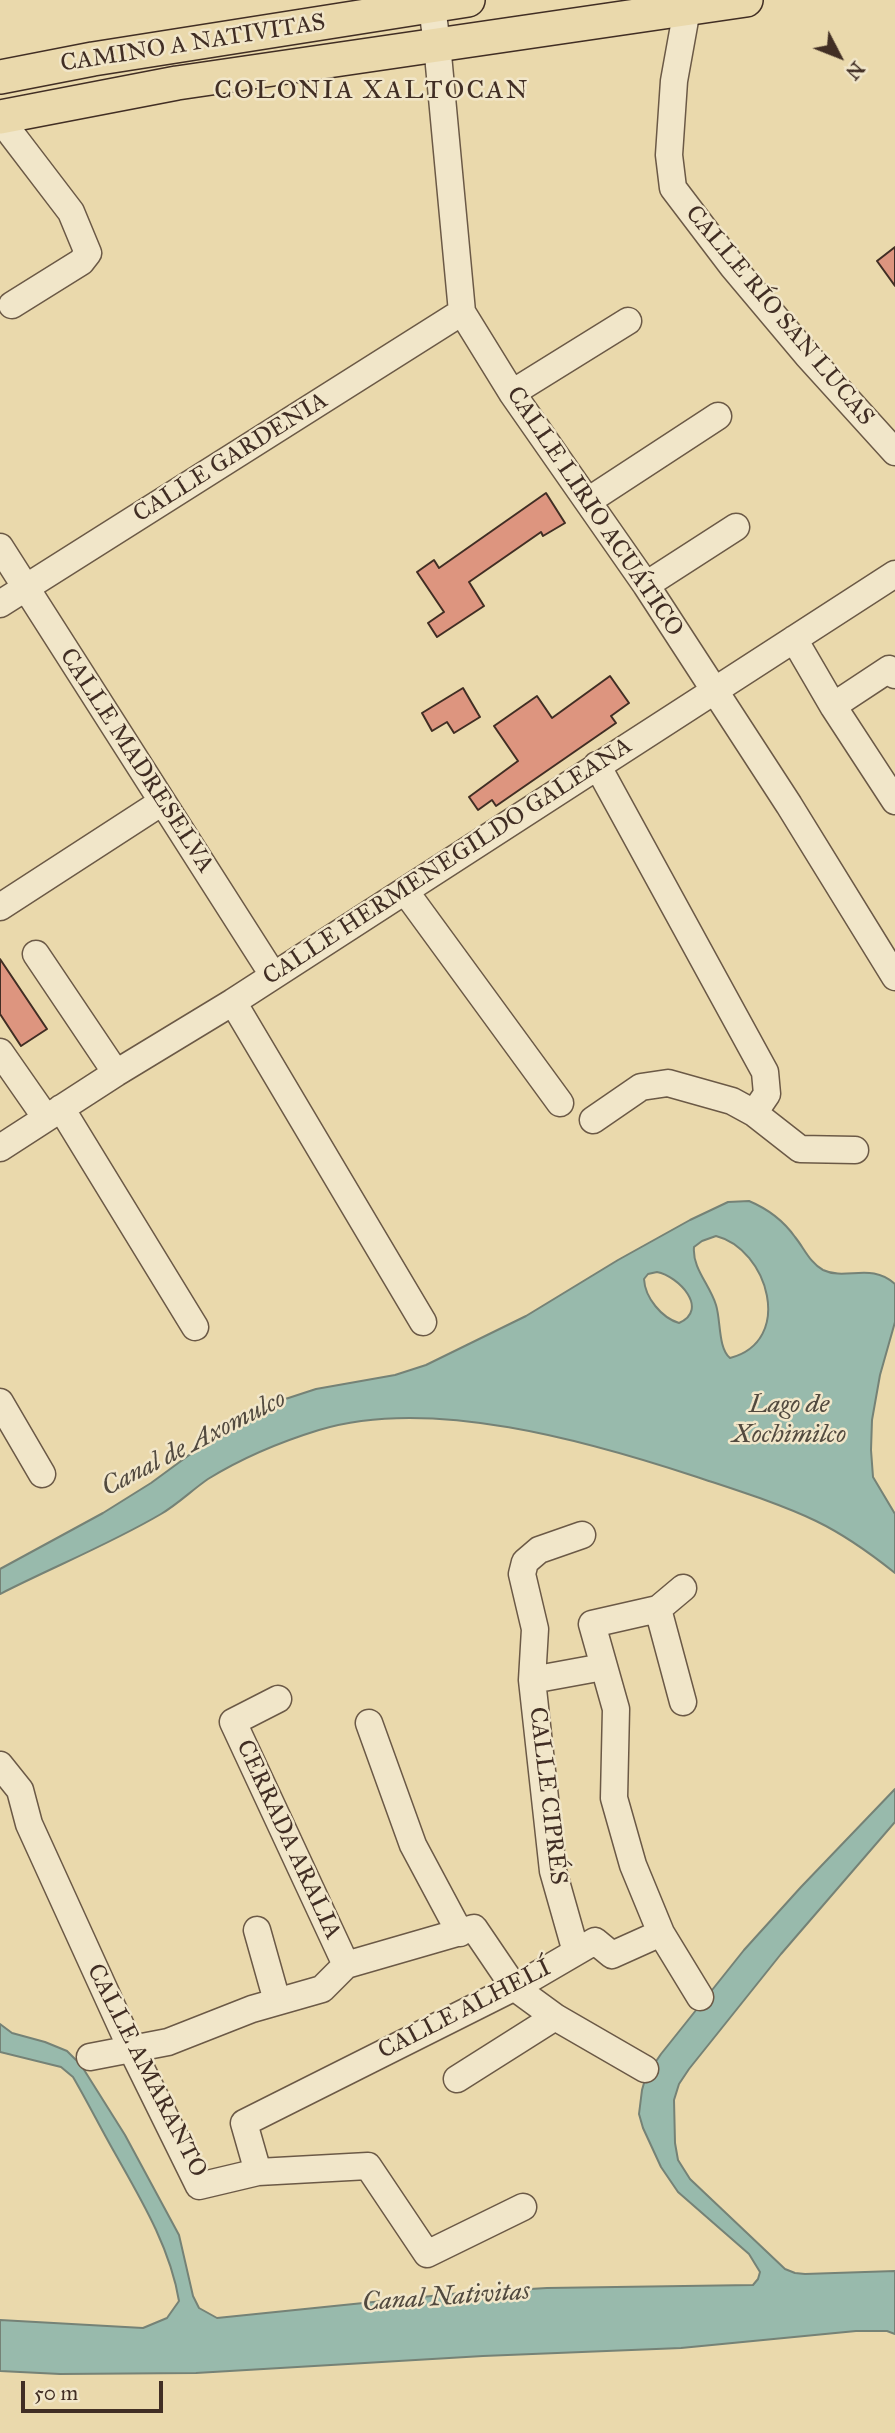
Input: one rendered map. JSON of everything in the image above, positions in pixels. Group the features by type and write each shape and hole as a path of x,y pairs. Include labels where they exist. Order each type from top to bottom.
{"main road":[{"name":"CAMINO A NATIVITAS","path":"0,77 431,3 468,0"},
{"name":"CAMINO A NATIVITAS","path":"0,118 177,83 746,0"}],"street":[{"name":"CALLE LIRIO ACUÁTICO","path":"431,3 438,44 462,312 512,393 646,584 789,805 895,976"},
{"name":"CALLE RÍO SAN LUCAS","path":"687,9 674,81 669,155 673,188 758,296 895,452"},
{"path":"0,118 71,212 88,253 81,262 12,305"},
{"name":"CALLE GARDENIA","path":"0,604 462,312"},
{"path":"512,393 628,321"},
{"path":"588,501 718,416"},
{"path":"646,584 736,527"},
{"name":"CALLE MADRESELVA","path":"0,547 273,975"},
{"name":"CALLE HERMENEGILDO GALEANA","path":"0,1148 233,1002 895,574"},
{"path":"794,639 833,706 895,801"},
{"path":"833,706 889,669 895,675"},
{"path":"597,765 765,1072 767,1094 754,1113"},
{"path":"0,907 162,802"},
{"path":"405,891 559,1104"},
{"path":"36,954 116,1073"},
{"path":"233,1002 423,1322"},
{"path":"0,1052 54,1113 195,1326"},
{"path":"593,1120 641,1087 667,1083 732,1101 754,1113 800,1149 855,1150"},
{"path":"0,1402 42,1474"},
{"name":"CALLE CIPRÉS","path":"576,1952 553,1871 532,1680 535,1629 523,1574 525,1562 539,1550 582,1535"},
{"path":"684,1588 658,1609 592,1624 615,1709 614,1798 633,1865 661,1933 700,1997"},
{"path":"658,1609 683,1702"},
{"path":"532,1680 603,1668"},
{"name":"CERRADA ARALIA","path":"278,1699 233,1722 346,1965"},
{"path":"369,1723 413,1845 460,1933"},
{"name":"CALLE AMARANTO","path":"0,1765 20,1790 29,1824 131,2048 199,2186 258,2172 368,2166 427,2254 523,2207"},
{"path":"90,2057 168,2042 252,2009 322,1989 346,1965 474,1928 514,1987 555,2017 645,2069"},
{"path":"257,1930 277,2001"},
{"name":"CALLE ALHELÍ","path":"258,2172 244,2123 523,1983 595,1941 612,1955 661,1933"},
{"path":"457,2079 555,2017"}],"water":[{"name":"Lago de Xochimilco","path":"749,1201 775,1216 823,1270 841,1274 877,1274 895,1284 895,1322 880,1375 872,1420 871,1450 873,1477 895,1514 895,1573 857,1545 816,1521 757,1497 654,1463 559,1437 509,1427 459,1420 410,1418 363,1421 319,1430 262,1451 208,1479 142,1525 0,1594 0,1569 103,1513 151,1483 211,1439 270,1404 316,1389 395,1375 426,1365 526,1316 618,1260 728,1202","holes":["716,1236 734,1244 749,1258 760,1276 767,1296 768,1315 763,1334 750,1348 730,1358 723,1348 716,1305 694,1255 694,1247","657,1272 674,1280 688,1294 692,1310 688,1317 679,1323 666,1317 651,1300 644,1279 648,1274"]},
{"name":"Canal Nativitas","path":"895,1789 895,1822 781,1954 689,2069 679,2084 674,2100 678,2160 690,2179 785,2269 805,2274 895,2271 895,2334 887,2331 856,2331 681,2348 483,2356 196,2373 60,2374 0,2371 0,2320 143,2328 167,2318 179,2301 161,2241 133,2184 73,2077 61,2067 0,2052 0,2024 12,2033 67,2051 81,2065 125,2135 179,2235 193,2296 199,2308 217,2318 461,2293 547,2288 753,2285 760,2272 749,2254 678,2192 661,2167 639,2114 646,2076 744,1950"}],"building":[{"path":"895,247 895,286 877,261"},
{"path":"546,493 565,523 543,536 541,532 469,582 484,606 437,637 428,623 444,612 417,572 434,560 439,568"},
{"path":"610,676 629,703 611,716 616,723 496,806 492,800 478,810 469,797 518,761 494,726 537,696 552,718"},
{"path":"463,688 480,717 454,733 447,722 432,731 422,713"},
{"path":"0,959 47,1029 21,1046 0,1014"}],"district":[{"name":"COLONIA XALTOCAN","path":"372,92"}],"water label":[{"name":"Canal de Axomulco","path":"194,1444"}]}
